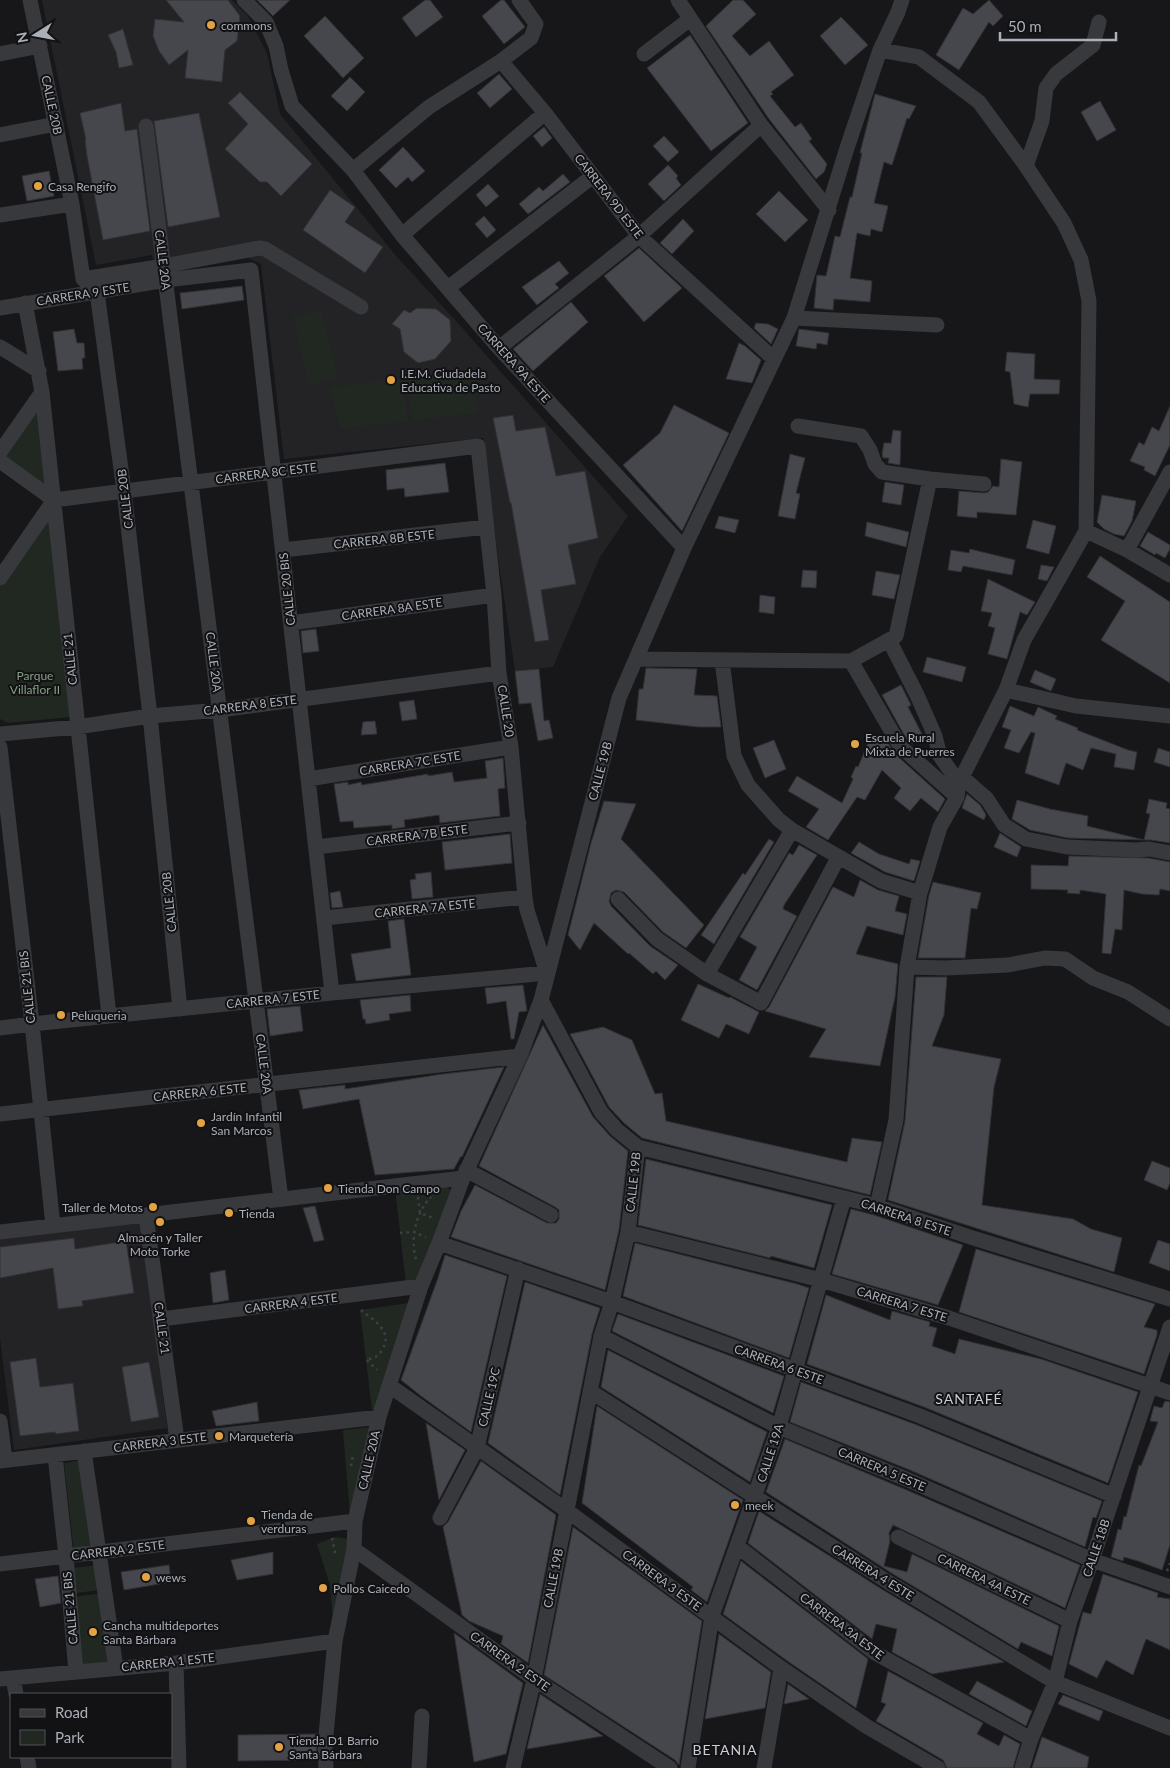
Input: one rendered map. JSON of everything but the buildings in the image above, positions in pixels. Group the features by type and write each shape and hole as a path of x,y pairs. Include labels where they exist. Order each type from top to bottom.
{"street":[{"name":"CALLE 20B","path":"30,0 72,204 83,279"},
{"name":"CARRERA 9A ESTE","path":"244,0 266,22 276,46 292,106 353,170 402,235 499,348 684,548"},
{"path":"353,170 429,106 501,61 531,38 536,24 519,0"},
{"path":"678,0 762,125 828,210"},
{"name":"CALLE 19B","path":"513,1768 534,1679 601,1336 612,1302 628,1232 638,1146 617,1130 600,1112 541,1000 619,698 684,548 794,318 880,50 902,0"},
{"path":"644,54 690,19"},
{"path":"1026,166 1042,121 1046,88 1056,74 1093,44 1099,22"},
{"path":"0,54 40,46"},
{"path":"877,1206 896,1120 907,967 920,893 940,827 1006,690 1024,640 1086,531 1089,301 1081,260 1064,223 1026,166 979,102 919,57 880,50"},
{"name":"CARRERA 9D ESTE","path":"501,61 545,113 639,236 774,359"},
{"path":"402,235 545,113"},
{"path":"0,135 56,124"},
{"path":"499,348 639,236 762,125"},
{"name":"CALLE 20A","path":"146,126 281,1199"},
{"path":"448,288 593,176"},
{"path":"0,215 72,204"},
{"path":"83,279 165,273 259,248 265,249 360,307"},
{"name":"CALLE 20 BIS","path":"165,273 251,270 332,993"},
{"name":"CARRERA 9 ESTE","path":"0,308 97,292 165,273"},
{"path":"83,279 97,292"},
{"name":"CALLE 20B","path":"97,292 124,491 150,716 180,1009"},
{"name":"CALLE 21","path":"24,304 42,392 109,1016"},
{"path":"794,318 937,326"},
{"path":"0,347 39,371"},
{"path":"0,452 42,392"},
{"path":"798,426 860,436 870,450 875,464 882,472 984,484"},
{"name":"CARRERA 8C ESTE","path":"54,500 478,446"},
{"name":"CALLE 20","path":"478,446 494,595 499,673 512,747 525,897 527,910 547,973"},
{"path":"0,461 54,500 0,578"},
{"path":"1127,550 1170,472"},
{"path":"636,659 851,661 896,636 930,479"},
{"name":"CARRERA 8B ESTE","path":"282,550 486,527"},
{"path":"1086,531 1127,550 1170,575"},
{"name":"CARRERA 8A ESTE","path":"291,622 494,595"},
{"path":"889,640 917,695 935,736 940,756 960,786"},
{"path":"722,660 734,756 748,785 779,820 792,830 881,881 920,893"},
{"path":"851,661 900,746 960,786 987,798 1004,825 1026,839 1067,847 1150,849 1170,853"},
{"name":"CARRERA 8 ESTE","path":"0,734 77,727 150,716 220,710 499,673"},
{"path":"1006,690 1076,706 1170,716"},
{"name":"CALLE 21 BIS","path":"0,747 53,1226"},
{"name":"CARRERA 7C ESTE","path":"308,779 512,747"},
{"name":"CARRERA 7B ESTE","path":"316,847 519,823"},
{"path":"707,974 792,830"},
{"path":"618,899 657,939 707,974 761,1003 838,858"},
{"name":"CARRERA 7A ESTE","path":"324,918 525,897"},
{"path":"907,967 946,968 1008,965 1045,958 1065,959 1093,978 1128,992 1170,1019"},
{"name":"CARRERA 7 ESTE","path":"0,1028 256,1000 547,973"},
{"name":"CALLE 20A","path":"326,1768 325,1745 335,1641 354,1549 355,1521 379,1417 422,1284 464,1174 520,1056 541,1000"},
{"name":"CARRERA 6 ESTE","path":"0,1114 520,1056"},
{"name":"CARRERA 8 ESTE","path":"638,1146 877,1206 972,1238 1170,1299"},
{"path":"0,1232 281,1199 464,1174 551,1215"},
{"name":"CALLE 19A","path":"688,1768 712,1616 756,1497 779,1427 844,1198"},
{"name":"CALLE 21","path":"146,1215 177,1440"},
{"name":"CARRERA 7 ESTE","path":"628,1232 821,1280 949,1318 1170,1393"},
{"name":"CARRERA 6 ESTE","path":"439,1243 612,1302 920,1416 1114,1496"},
{"name":"CALLE 19C","path":"440,1518 477,1448 518,1269"},
{"name":"CARRERA 4 ESTE","path":"161,1319 345,1296 422,1284"},
{"name":"CALLE 18B","path":"1022,1768 1031,1739 1055,1682 1070,1621 1170,1327"},
{"name":"CARRERA 5 ESTE","path":"601,1336 779,1427 906,1479 1092,1560 1170,1587"},
{"name":"CARRERA 3 ESTE","path":"390,1386 566,1510 781,1668 924,1764 938,1768"},
{"name":"CARRERA 4 ESTE","path":"590,1391 888,1582 1055,1682 1170,1728"},
{"name":"CARRERA 3 ESTE","path":"2,1461 379,1417"},
{"path":"0,1421 2,1461"},
{"path":"84,1451 116,1668"},
{"name":"CALLE 21 BIS","path":"55,1455 76,1672"},
{"name":"CARRERA 2 ESTE","path":"0,1564 355,1521"},
{"name":"CARRERA 4A ESTE","path":"898,1537 1070,1621"},
{"name":"CARRERA 3A ESTE","path":"737,1546 875,1653 1031,1739"},
{"name":"CARRERA 2 ESTE","path":"354,1549 534,1679 670,1768"},
{"name":"CARRERA 1 ESTE","path":"7,1678 176,1662 335,1641"},
{"path":"176,1662 180,1768"},
{"path":"764,1768 781,1668"},
{"path":"7,1678 15,1693"},
{"path":"420,1768 422,1716"}],"path":[{"path":"422,1284 414,1254 414,1232 424,1205 434,1194"},
{"path":"400,1233 414,1232"},
{"path":"345,1296 384,1330 386,1338 381,1351 374,1358 366,1359"}],"shaded area":[{"name":"I.E.M. Ciudadela Educativa de Pasto","path":"42,0 232,0 248,16 267,53 280,114 397,257 457,322 628,516 600,557 553,667 515,671 483,438 284,459 261,264 244,256 155,267 152,255 96,265"},
{"path":"142,1221 167,1428 14,1450 0,1338 0,1239"}],"green space":[{"path":"322,311 338,378 309,385 293,316"},
{"path":"472,372 478,413 413,420 406,377"},
{"path":"402,379 408,422 340,428 330,387"},
{"path":"41,398 49,489 3,457"},
{"name":"Parque Villaflor II","path":"51,509 71,717 8,723 0,719 0,587"},
{"path":"445,1182 453,1195 419,1282 406,1284 395,1188"},
{"path":"409,1303 376,1407 372,1410 360,1310"},
{"path":"372,1427 350,1515 343,1430"},
{"path":"83,1460 95,1551 74,1553 64,1463"},
{"path":"335,1537 350,1539 333,1621 330,1585 317,1544"},
{"path":"98,1565 100,1590 76,1593 73,1568"},
{"name":"Cancha multideportes Santa Bárbara","path":"104,1593 113,1666 81,1670 73,1597"}],"place":[{"name":"commons","path":"211,25"},
{"name":"Casa Rengifo","path":"38,186"},
{"name":"I.E.M. Ciudadela Educativa de Pasto","path":"391,380"},
{"name":"Escuela Rural Mixta de Puerres","path":"855,744"},
{"name":"Peluqueria","path":"61,1015"},
{"name":"Jardín Infantil San Marcos","path":"201,1123"},
{"name":"Tienda Don Campo","path":"328,1188"},
{"name":"Taller de Motos","path":"153,1207"},
{"name":"Tienda","path":"229,1213"},
{"name":"Almacén y Taller Moto Torke","path":"160,1222"},
{"name":"Marquetería","path":"219,1436"},
{"name":"meek","path":"735,1505"},
{"name":"Tienda de verduras","path":"251,1521"},
{"name":"wews","path":"146,1577"},
{"name":"Pollos Caicedo","path":"323,1588"},
{"name":"Cancha multideportes Santa Bárbara","path":"93,1632"},
{"name":"Tienda D1 Barrio Santa Bárbara","path":"279,1747"}],"district":[{"name":"SANTAFÉ","path":"969,1398"},
{"name":"BETANIA","path":"725,1749"}]}
